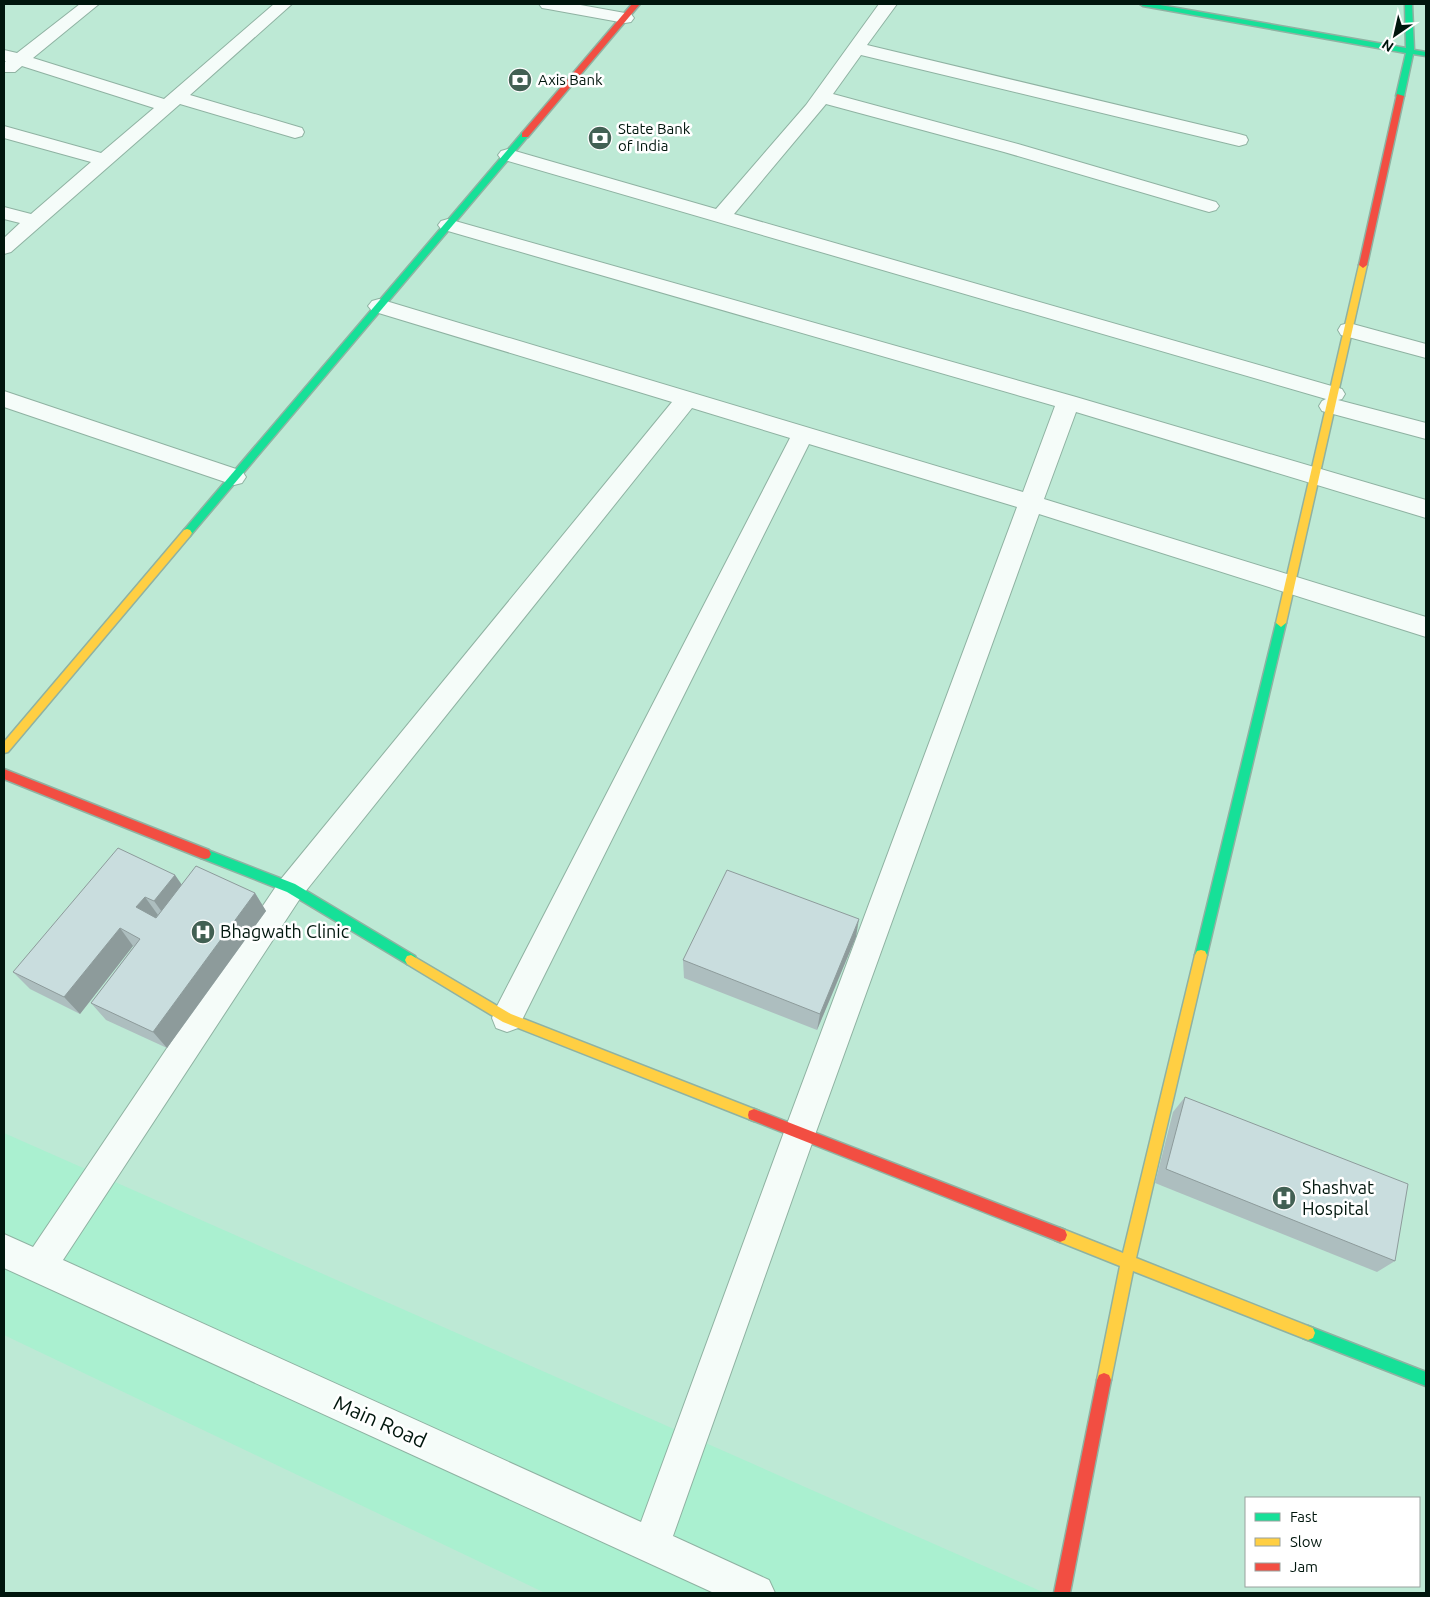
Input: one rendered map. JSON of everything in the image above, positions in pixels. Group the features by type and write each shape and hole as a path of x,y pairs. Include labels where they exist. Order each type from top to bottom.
{"street":[{"path":"4,72 11,58 90,4"},
{"path":"4,248 284,4"},
{"path":"548,4 625,18"},
{"path":"4,749 636,4"},
{"path":"721,216 821,97 888,4"},
{"path":"1143,4 1426,54"},
{"path":"1062,1593 1128,1262 1349,330 1410,50 1409,4"},
{"path":"856,48 1239,140"},
{"path":"11,58 295,132"},
{"path":"821,97 1011,148 1209,206"},
{"path":"4,132 104,160"},
{"path":"508,155 721,216 1426,430"},
{"path":"4,213 35,221"},
{"path":"448,225 1068,402 1426,508"},
{"path":"379,306 1031,503 1426,627"},
{"path":"1349,330 1426,351"},
{"path":"4,399 234,477"},
{"path":"39,1267 291,888 687,399"},
{"path":"651,1546 800,1132 1068,402"},
{"path":"507,1018 803,434"},
{"path":"4,774 291,888 507,1018 1426,1379"},
{"name":"Main Road","path":"4,1251 756,1593"}],"shaded area":[{"path":"4,1133 1045,1593 545,1593 4,1335"}],"building":[{"path":"118,848 175,875 154,901 145,897 136,907 156,918 196,866 255,893 153,1032 91,1003 140,939 120,928 64,997 13,972"},
{"path":"727,870 859,919 820,1014 683,960"},
{"path":"1185,1097 1408,1184 1395,1261 1166,1169"}],"traffic: fast":[{"path":"1143,4 1426,54"},
{"path":"1400,96 1410,51 1409,4"},
{"path":"187,533 525,135"},
{"path":"1201,955 1281,623"},
{"path":"205,854 291,888 411,960"},
{"path":"1308,1333 1426,1379"}],"traffic: slow":[{"path":"1281,623 1363,265"},
{"path":"4,749 187,533"},
{"path":"1104,1380 1128,1262 1201,955"},
{"path":"411,960 507,1018 754,1115"},
{"path":"1060,1235 1308,1333"}],"traffic: jam":[{"path":"525,135 636,4"},
{"path":"1363,265 1400,96"},
{"path":"4,774 205,854"},
{"path":"754,1115 1060,1235"},
{"path":"1062,1593 1104,1380"}],"place":[{"name":"Axis Bank","path":"520,80"},
{"name":"State Bank of India","path":"600,138"},
{"name":"Bhagwath Clinic","path":"203,932"},
{"name":"Shashvat Hospital","path":"1284,1198"}]}
